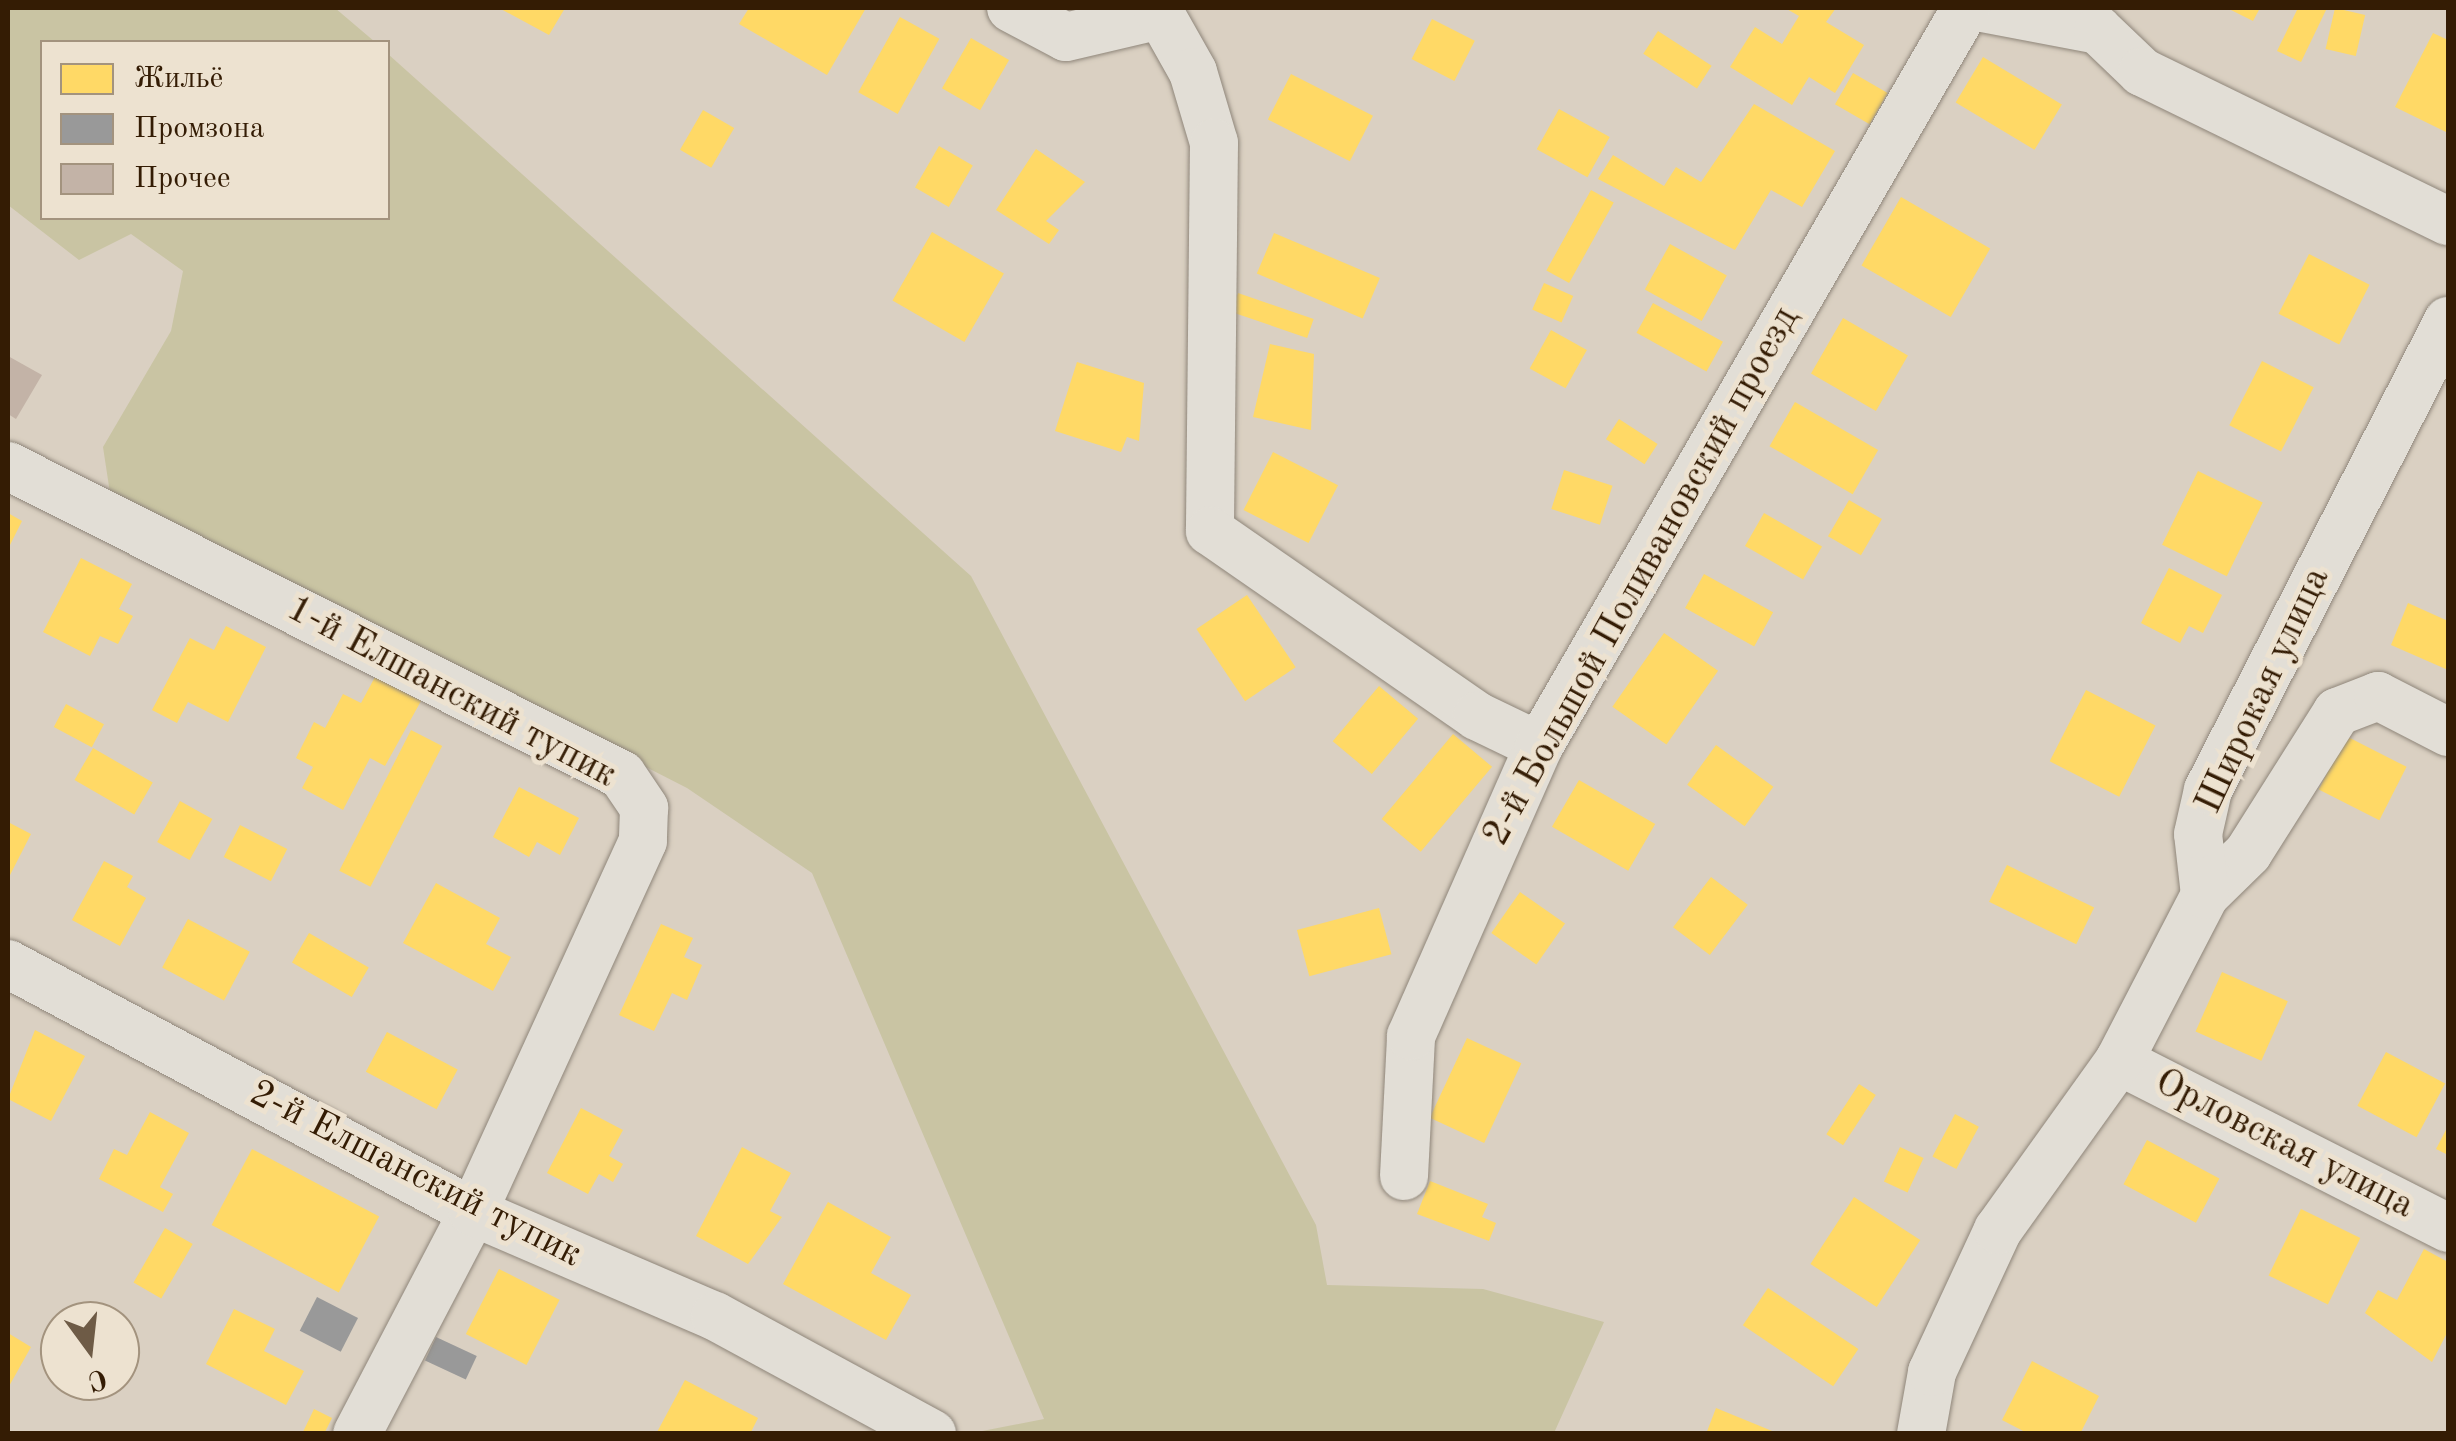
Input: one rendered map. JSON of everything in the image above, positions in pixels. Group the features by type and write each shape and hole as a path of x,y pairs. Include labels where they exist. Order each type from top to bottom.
{"street":[{"path":"1011,8 1066,37 1156,12 1193,72 1214,143 1210,531 1477,716 1538,746"},
{"name":"2-й Большой Поливановский проезд","path":"1404,1176 1411,1036 1538,746 1966,8"},
{"path":"1982,8 2101,19 2142,72 2448,221"},
{"name":"Широкая улица","path":"2204,896 2198,834 2208,790 2448,321"},
{"name":"1-й Елшанский тупик","path":"8,466 622,775 644,808 643,841 472,1212 357,1434"},
{"path":"1921,1434 1932,1372 1998,1230 2119,1062 2204,896 2248,853 2312,739 2337,712 2378,696 2448,732"},
{"name":"2-й Елшанский тупик","path":"8,964 472,1212 715,1316 932,1434"},
{"name":"Орловская улица","path":"2119,1062 2448,1228"}],"shaded area":[{"path":"8,8 335,8 373,40 40,40 40,220 390,220 390,56 971,576 1316,1225 1327,1285 1483,1289 1604,1322 1554,1433 972,1433 1044,1419 812,873 687,788 110,493 103,447 171,331 183,271 131,234 79,260 8,205"}],"building: Жильё":[{"path":"499,8 565,8 549,35"},
{"path":"749,8 866,8 827,75 739,24"},
{"path":"1785,8 1836,8 1826,22 1864,45 1835,93 1809,77 1792,105 1730,67 1755,27 1782,44 1799,16"},
{"path":"2227,8 2260,8 2253,21"},
{"path":"2298,8 2327,8 2301,62 2277,51"},
{"path":"2335,8 2365,15 2356,56 2326,49"},
{"path":"900,17 939,39 898,114 858,92"},
{"path":"1432,19 1475,41 1454,81 1412,59"},
{"path":"1658,31 1712,66 1697,89 1643,54"},
{"path":"2433,33 2448,40 2446,132 2395,107"},
{"path":"971,38 1009,60 980,110 942,88"},
{"path":"1983,57 2062,104 2035,150 1956,102"},
{"path":"1853,73 1888,93 1870,124 1835,104"},
{"path":"1291,74 1373,116 1350,161 1268,119"},
{"path":"1754,104 1835,151 1802,207 1771,190 1735,250 1598,179 1613,155 1664,186 1676,167 1701,182"},
{"path":"1559,109 1610,137 1587,177 1537,149"},
{"path":"703,110 734,128 711,168 680,150"},
{"path":"939,146 973,166 949,207 915,188"},
{"path":"1036,149 1085,182 1046,221 1059,230 1049,244 996,210"},
{"path":"1591,190 1614,203 1569,283 1546,270"},
{"path":"1901,197 1990,249 1951,317 1862,265"},
{"path":"932,232 1004,274 964,342 892,300"},
{"path":"1274,233 1380,278 1363,318 1257,274"},
{"path":"1670,244 1727,276 1702,321 1645,289"},
{"path":"2309,254 2370,285 2339,345 2279,314"},
{"path":"1544,283 1573,296 1561,323 1532,309"},
{"path":"1238,293 1314,319 1307,338 1231,312"},
{"path":"1653,303 1723,342 1706,372 1637,333"},
{"path":"1843,318 1908,356 1876,411 1811,373"},
{"path":"1551,330 1587,350 1566,388 1530,368"},
{"path":"1270,344 1314,354 1311,430 1253,417"},
{"path":"2262,361 2314,387 2281,451 2229,425"},
{"path":"1077,362 1144,383 1139,441 1127,437 1121,452 1055,431"},
{"path":"1795,402 1878,450 1853,494 1770,446"},
{"path":"1619,419 1658,444 1645,464 1606,439"},
{"path":"1273,452 1338,485 1309,543 1243,510"},
{"path":"1564,470 1613,486 1600,525 1551,509"},
{"path":"2198,471 2263,503 2227,576 2162,545"},
{"path":"1849,500 1882,519 1861,555 1828,536"},
{"path":"8,513 22,521 8,549"},
{"path":"1764,513 1822,546 1803,579 1745,546"},
{"path":"81,558 132,584 119,609 133,616 118,644 100,636 90,656 43,632"},
{"path":"2169,568 2222,595 2203,633 2189,626 2180,643 2141,623"},
{"path":"1704,574 1773,612 1754,646 1685,608"},
{"path":"1247,595 1296,667 1245,701 1196,629"},
{"path":"2408,603 2448,621 2448,670 2391,645"},
{"path":"226,626 266,647 228,722 188,702 177,723 152,710 190,638 214,650"},
{"path":"1664,633 1718,671 1666,745 1612,707"},
{"path":"375,677 421,701 385,766 370,758 343,810 302,788 313,767 296,758 314,722 325,728 343,694 361,703"},
{"path":"1379,686 1418,719 1372,774 1333,741"},
{"path":"2086,690 2155,725 2119,797 2050,761"},
{"path":"66,704 104,724 92,747 54,727"},
{"path":"411,730 442,746 370,887 339,871"},
{"path":"1453,734 1492,767 1421,852 1382,819"},
{"path":"2346,736 2407,767 2379,820 2319,789"},
{"path":"1716,745 1773,787 1745,826 1687,785"},
{"path":"93,748 153,782 134,815 74,780"},
{"path":"1579,780 1655,824 1628,871 1552,827"},
{"path":"519,787 579,818 560,855 537,842 529,857 493,837"},
{"path":"180,801 212,819 190,860 157,842"},
{"path":"8,822 31,834 8,879"},
{"path":"240,825 287,849 271,881 224,857"},
{"path":"104,861 133,876 127,887 146,898 120,946 72,920"},
{"path":"2007,865 2094,908 2076,944 1989,902"},
{"path":"1711,877 1748,905 1710,955 1673,927"},
{"path":"436,883 500,918 486,944 511,957 493,991 403,943"},
{"path":"1520,892 1565,924 1536,965 1491,933"},
{"path":"1379,908 1391,954 1309,976 1297,930"},
{"path":"188,919 250,952 224,1000 162,968"},
{"path":"661,924 693,938 684,957 702,965 687,1000 672,993 654,1031 619,1015"},
{"path":"309,933 369,968 352,997 292,962"},
{"path":"2222,972 2288,1001 2261,1061 2196,1031"},
{"path":"35,1030 85,1056 51,1121 8,1099"},
{"path":"387,1032 458,1070 437,1109 366,1072"},
{"path":"1467,1038 1521,1063 1484,1143 1430,1118"},
{"path":"2386,1052 2445,1083 2417,1137 2357,1106"},
{"path":"1859,1084 1876,1095 1843,1145 1826,1134"},
{"path":"581,1108 623,1130 609,1156 623,1164 613,1182 599,1174 588,1194 547,1173"},
{"path":"150,1112 189,1133 160,1187 173,1194 163,1212 99,1179 114,1149 127,1155"},
{"path":"1955,1114 1979,1127 1956,1169 1932,1156"},
{"path":"2448,1126 2448,1155 2436,1149"},
{"path":"2147,1140 2219,1178 2196,1223 2124,1184"},
{"path":"742,1147 791,1173 770,1211 782,1217 748,1264 696,1236"},
{"path":"1900,1147 1924,1158 1908,1192 1884,1181"},
{"path":"252,1149 379,1217 339,1293 212,1225"},
{"path":"1430,1181 1488,1204 1482,1217 1496,1223 1489,1241 1417,1214"},
{"path":"1854,1197 1920,1240 1877,1307 1810,1264"},
{"path":"828,1202 891,1237 871,1273 911,1295 886,1340 783,1284"},
{"path":"2301,1209 2360,1238 2328,1304 2269,1276"},
{"path":"165,1228 193,1244 161,1299 133,1283"},
{"path":"2424,1249 2448,1262 2448,1331 2432,1362 2365,1313 2378,1290 2397,1300"},
{"path":"499,1269 560,1300 526,1365 466,1334"},
{"path":"1768,1288 1858,1349 1833,1386 1743,1325"},
{"path":"234,1309 275,1329 264,1351 304,1371 286,1405 206,1364"},
{"path":"8,1333 31,1347 8,1388"},
{"path":"2032,1361 2099,1396 2080,1434 2029,1434 2002,1420"},
{"path":"685,1380 758,1418 750,1434 656,1434"},
{"path":"1716,1408 1777,1433 1777,1434 1706,1434"},
{"path":"314,1409 332,1418 324,1434 302,1434"}],"building: Промзона":[{"path":"317,1297 358,1318 341,1352 300,1331"},
{"path":"436,1337 477,1356 466,1380 425,1361"}],"building: Прочее":[{"path":"8,356 42,375 16,419 8,414"}]}
